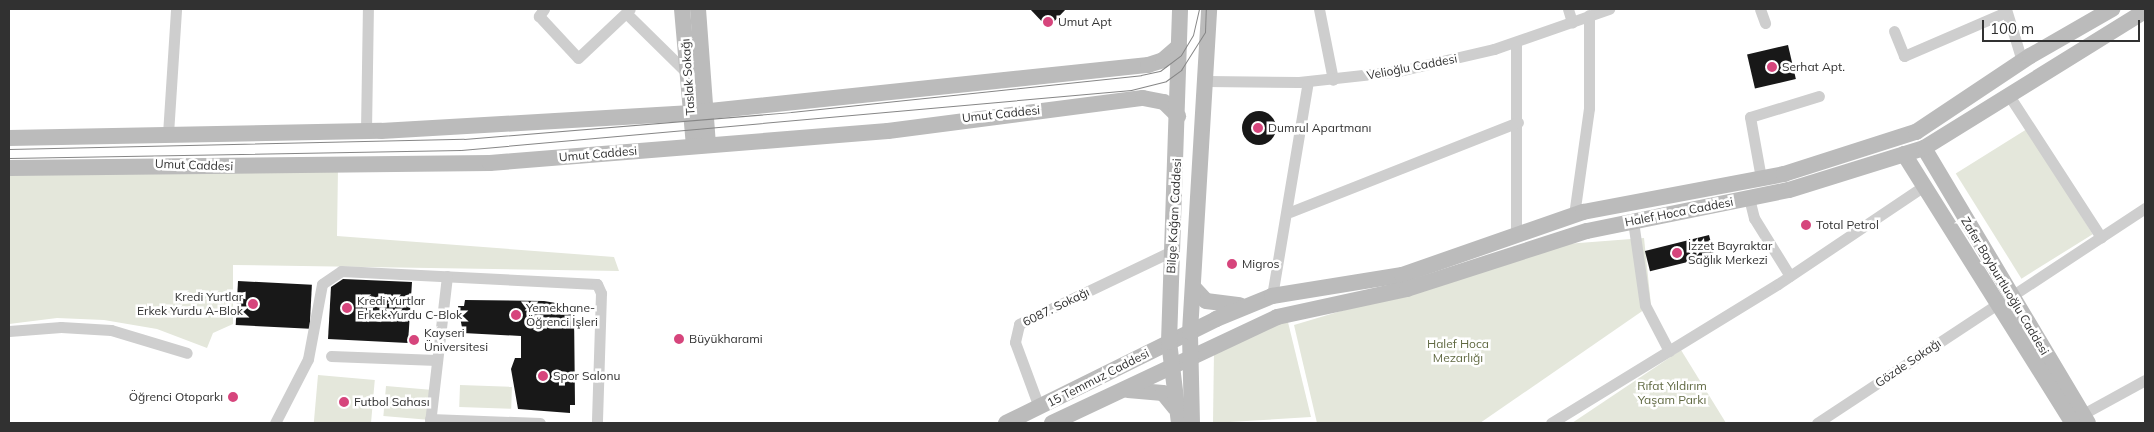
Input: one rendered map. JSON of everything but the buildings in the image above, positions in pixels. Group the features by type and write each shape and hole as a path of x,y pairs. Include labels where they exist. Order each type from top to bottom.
{"street":[{"path":"168,134 176,9"},
{"path":"366,131 368,9"},
{"path":"544,9 539,16 578,58 628,11 688,74"},
{"name":"Taslak Sokağı","path":"682,9 688,74 698,112"},
{"name":"Taslak Sokağı","path":"698,9 698,112 701,145"},
{"name":"Bilge Kağan Caddesi","path":"1180,9 1169,367 1183,421"},
{"name":"Bilge Kağan Caddesi","path":"1183,421 1189,358 1209,9"},
{"path":"1319,9 1333,80"},
{"path":"1568,9 1572,22"},
{"name":"Velioğlu Caddesi","path":"1206,81 1308,82 1432,65 1516,42 1609,9"},
{"path":"1760,9 1765,22"},
{"name":"Halef Hoca Caddesi","path":"1190,332 1247,304 1272,296 1402,276 1574,215 1761,178 1916,132 2022,61 2112,9"},
{"path":"1894,31 1904,56 2006,10 2022,61"},
{"name":"Halef Hoca Caddesi","path":"1189,358 1277,317 1407,289 1524,248 1633,221 1749,198 1924,148 2008,94 2145,11"},
{"path":"1574,215 1588,108 1589,15"},
{"path":"1516,42 1518,122 1516,234"},
{"path":"9,138 366,131 698,112 1148,65 1163,60 1179,46"},
{"path":"1272,296 1290,212 1308,82"},
{"path":"2008,94 2101,237"},
{"path":"1761,178 1750,117 1819,96"},
{"name":"Umut Caddesi","path":"9,168 446,165 888,131 1136,98 1164,102 1178,116"},
{"path":"1290,212 1518,122"},
{"name":"Zafer Bayburtluoğlu Caddesi","path":"1924,148 2004,300 2076,421"},
{"name":"Zafer Bayburtluoğlu Caddesi","path":"1904,154 1924,186 2004,300"},
{"path":"1551,423 1790,276 1924,186"},
{"path":"1749,198 1754,218 1790,276"},
{"name":"Gözde Sokağı","path":"1817,423 2145,208"},
{"path":"1633,221 1645,305 1669,351"},
{"name":"6087. Sokağı","path":"1039,407 1015,342 1019,324 1172,251"},
{"path":"275,423 308,359 320,290 328,276 341,271 597,284 601,293 601,408 597,423"},
{"path":"447,276 430,421 540,423"},
{"path":"1192,287 1214,304 1247,304"},
{"path":"9,331 61,327 111,330 187,353"},
{"name":"15 Temmuz Caddesi","path":"1006,423 1190,332"},
{"path":"331,356 437,360"},
{"name":"15 Temmuz Caddesi","path":"1052,423 1189,358"},
{"path":"2076,421 2145,380"},
{"path":"1121,390 1163,393 1183,421"}],"green space":[{"path":"2027,129 2093,234 2021,279 1956,174"},
{"path":"338,168 337,236 614,257 619,271 233,265 233,324 213,333 207,348 157,329 104,320 57,318 9,324 9,175"},
{"name":"Halef Hoca Mezarlığı","path":"1644,238 1651,305 1480,423 1317,423 1294,325 1566,244"},
{"path":"1287,318 1311,417 1213,423 1214,351"},
{"name":"Rıfat Yıldırım Yaşam Parkı","path":"1681,350 1726,423 1572,423"},
{"name":"Futbol Sahası","path":"318,375 375,380 371,423 314,423"},
{"path":"460,385 512,387 511,409 459,407"},
{"path":"386,386 436,390 433,420 383,416"}],"tram line":[{"path":"9,149 464,139 791,112 1141,75 1160,71 1181,55 1193,35 1199,9"},
{"path":"9,158 461,150 1131,90 1166,81 1181,70 1205,32 1206,9"}],"place":[{"name":"Umut Apt","path":"1048,22"},
{"name":"Serhat Apt.","path":"1772,67"},
{"name":"Dumrul Apartmanı","path":"1258,128"},
{"name":"Total Petrol","path":"1806,225"},
{"name":"İzzet Bayraktar Sağlık Merkezi","path":"1677,253"},
{"name":"Migros","path":"1232,264"},
{"name":"Kredi Yurtlar Erkek Yurdu A-Blok","path":"253,304"},
{"name":"Kredi Yurtlar Erkek Yurdu C-Blok","path":"347,308"},
{"name":"Yemekhane- Öğrenci İşleri","path":"516,315"},
{"name":"Büyükharami","path":"679,339"},
{"name":"Kayseri Üniversitesi","path":"414,340"},
{"name":"Spor Salonu","path":"543,376"},
{"name":"Öğrenci Otoparkı","path":"233,397"},
{"name":"Futbol Sahası","path":"344,402"}]}
